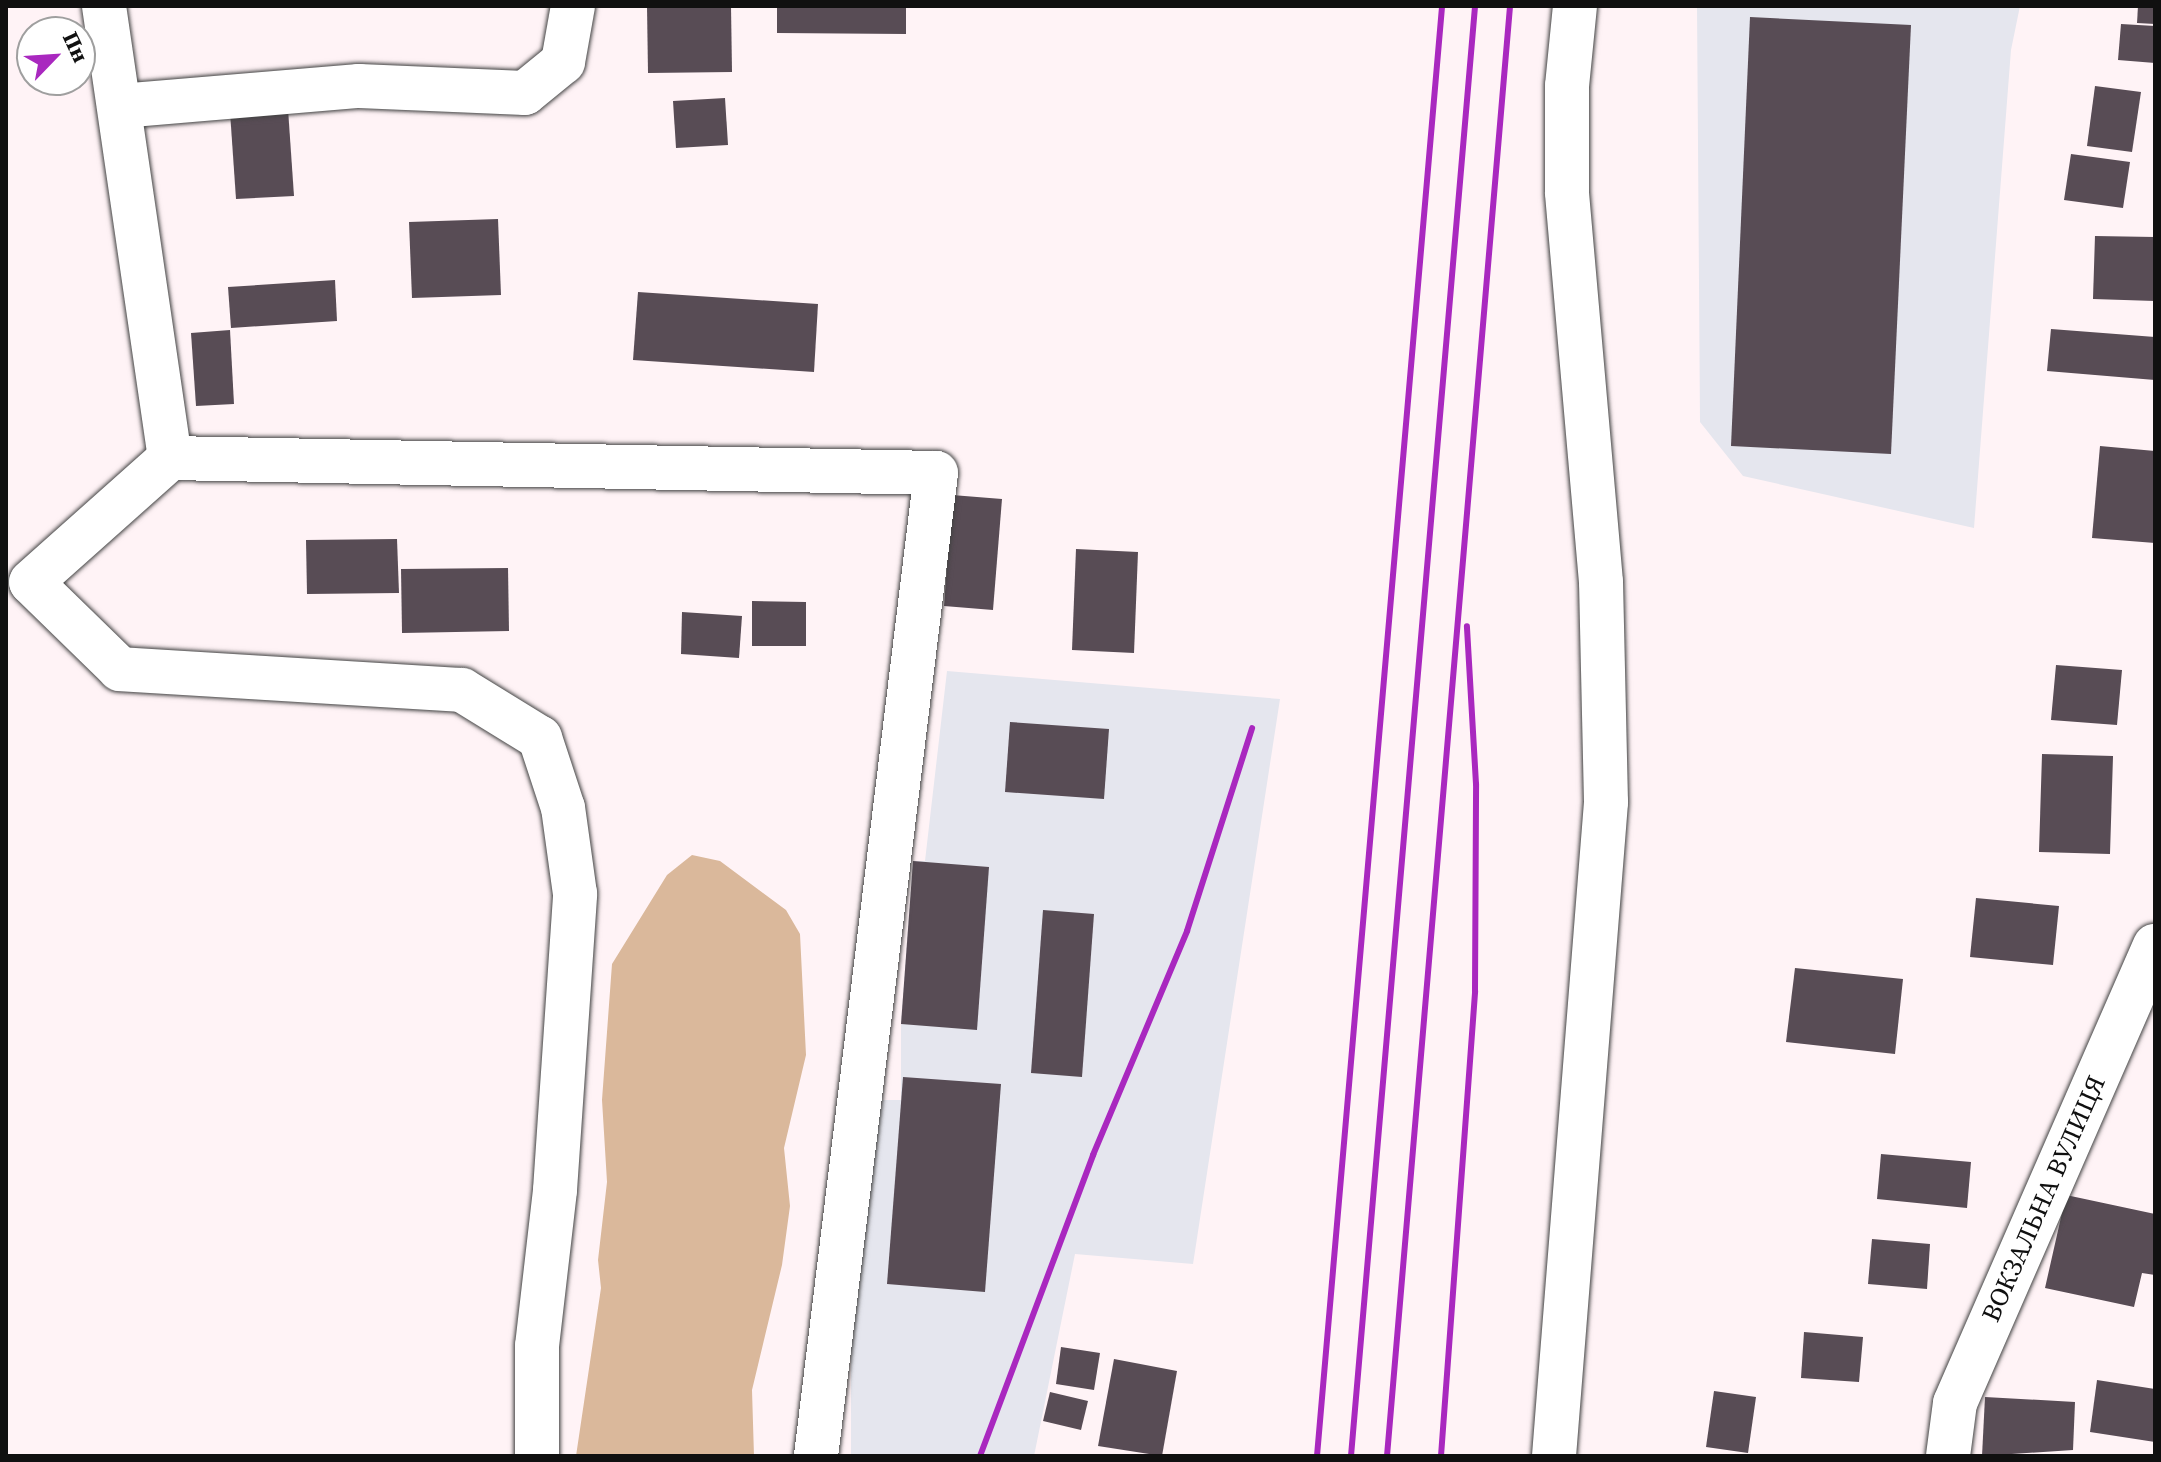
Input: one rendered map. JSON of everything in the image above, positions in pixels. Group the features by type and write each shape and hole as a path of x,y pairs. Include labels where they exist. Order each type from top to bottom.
{"street":[{"path":"104,6 170,458"},
{"path":"120,106 359,86 525,93 563,62 573,6"},
{"path":"1554,1456 1606,802 1601,582 1568,208 1567,86 1575,6"},
{"path":"537,1456 537,1346 555,1190 575,894 563,808 540,738 462,690 120,669 18,585 170,458 936,473 816,1456"},
{"name":"ВОКЗАЛЬНА ВУЛИЦЯ","path":"1948,1456 1955,1403 2155,946"}],"shaded area":[{"path":"1697,6 2020,6 2011,50 1974,528 1743,476 1700,422"},
{"path":"947,671 1280,699 1193,1264 1075,1254 1034,1456 851,1456 851,1351 880,1100 901,1100 901,1024 913,861 925,861"},
{"path":"692,855 720,861 786,910 800,934 806,1055 784,1148 790,1206 782,1265 752,1390 754,1456 576,1456 601,1288 598,1260 607,1182 602,1100 612,964 667,875"}],"building":[{"path":"647,6 731,6 732,72 648,73"},
{"path":"777,6 906,6 906,34 777,33"},
{"path":"2138,6 2155,6 2155,24 2137,23"},
{"path":"1750,17 1911,25 1891,454 1731,446"},
{"path":"2121,24 2155,26 2155,63 2118,60"},
{"path":"2095,86 2141,92 2132,152 2087,146"},
{"path":"725,98 728,145 676,148 673,101"},
{"path":"288,109 294,196 236,199 230,112"},
{"path":"2071,154 2130,162 2123,208 2064,200"},
{"path":"498,219 501,295 412,298 409,222"},
{"path":"2095,236 2155,237 2155,301 2093,299"},
{"path":"335,280 337,321 231,328 228,287"},
{"path":"638,292 818,304 814,372 633,360"},
{"path":"2051,329 2155,337 2155,380 2047,371"},
{"path":"230,330 234,404 196,406 191,333"},
{"path":"2100,446 2155,451 2155,543 2092,538"},
{"path":"952,495 1002,499 993,610 944,606"},
{"path":"397,539 399,593 307,594 306,540"},
{"path":"1076,549 1138,552 1134,653 1072,650"},
{"path":"508,568 509,631 402,633 401,569"},
{"path":"752,601 806,602 806,646 752,646"},
{"path":"682,612 742,616 739,658 681,654"},
{"path":"2056,665 2122,670 2117,725 2051,720"},
{"path":"1010,722 1109,729 1104,799 1005,792"},
{"path":"2042,754 2113,756 2110,854 2039,852"},
{"path":"913,861 989,867 977,1030 901,1024"},
{"path":"1976,898 2059,906 2053,965 1970,957"},
{"path":"1043,910 1094,914 1082,1077 1031,1073"},
{"path":"1795,968 1903,979 1895,1054 1786,1042"},
{"path":"903,1077 1001,1084 985,1292 887,1284"},
{"path":"1881,1154 1971,1162 1967,1208 1877,1199"},
{"path":"2066,1195 2155,1214 2155,1275 2142,1273 2134,1307 2045,1288"},
{"path":"1872,1239 1930,1244 1927,1289 1868,1284"},
{"path":"1804,1332 1863,1337 1859,1382 1801,1378"},
{"path":"1061,1347 1100,1353 1094,1390 1056,1384"},
{"path":"1114,1359 1177,1371 1162,1456 1098,1446"},
{"path":"2097,1380 2155,1389 2155,1442 2090,1432"},
{"path":"1714,1391 1756,1397 1748,1453 1706,1447"},
{"path":"1050,1392 1088,1401 1081,1430 1043,1421"},
{"path":"1985,1397 2075,1402 2073,1450 1982,1456"}],"railway":[{"path":"1317,1456 1442,6"},
{"path":"1351,1456 1475,6"},
{"path":"1387,1456 1510,6"},
{"path":"1441,1456 1475,991 1476,784 1467,626"},
{"path":"980,1456 1093,1155 1187,931 1252,728"}]}
